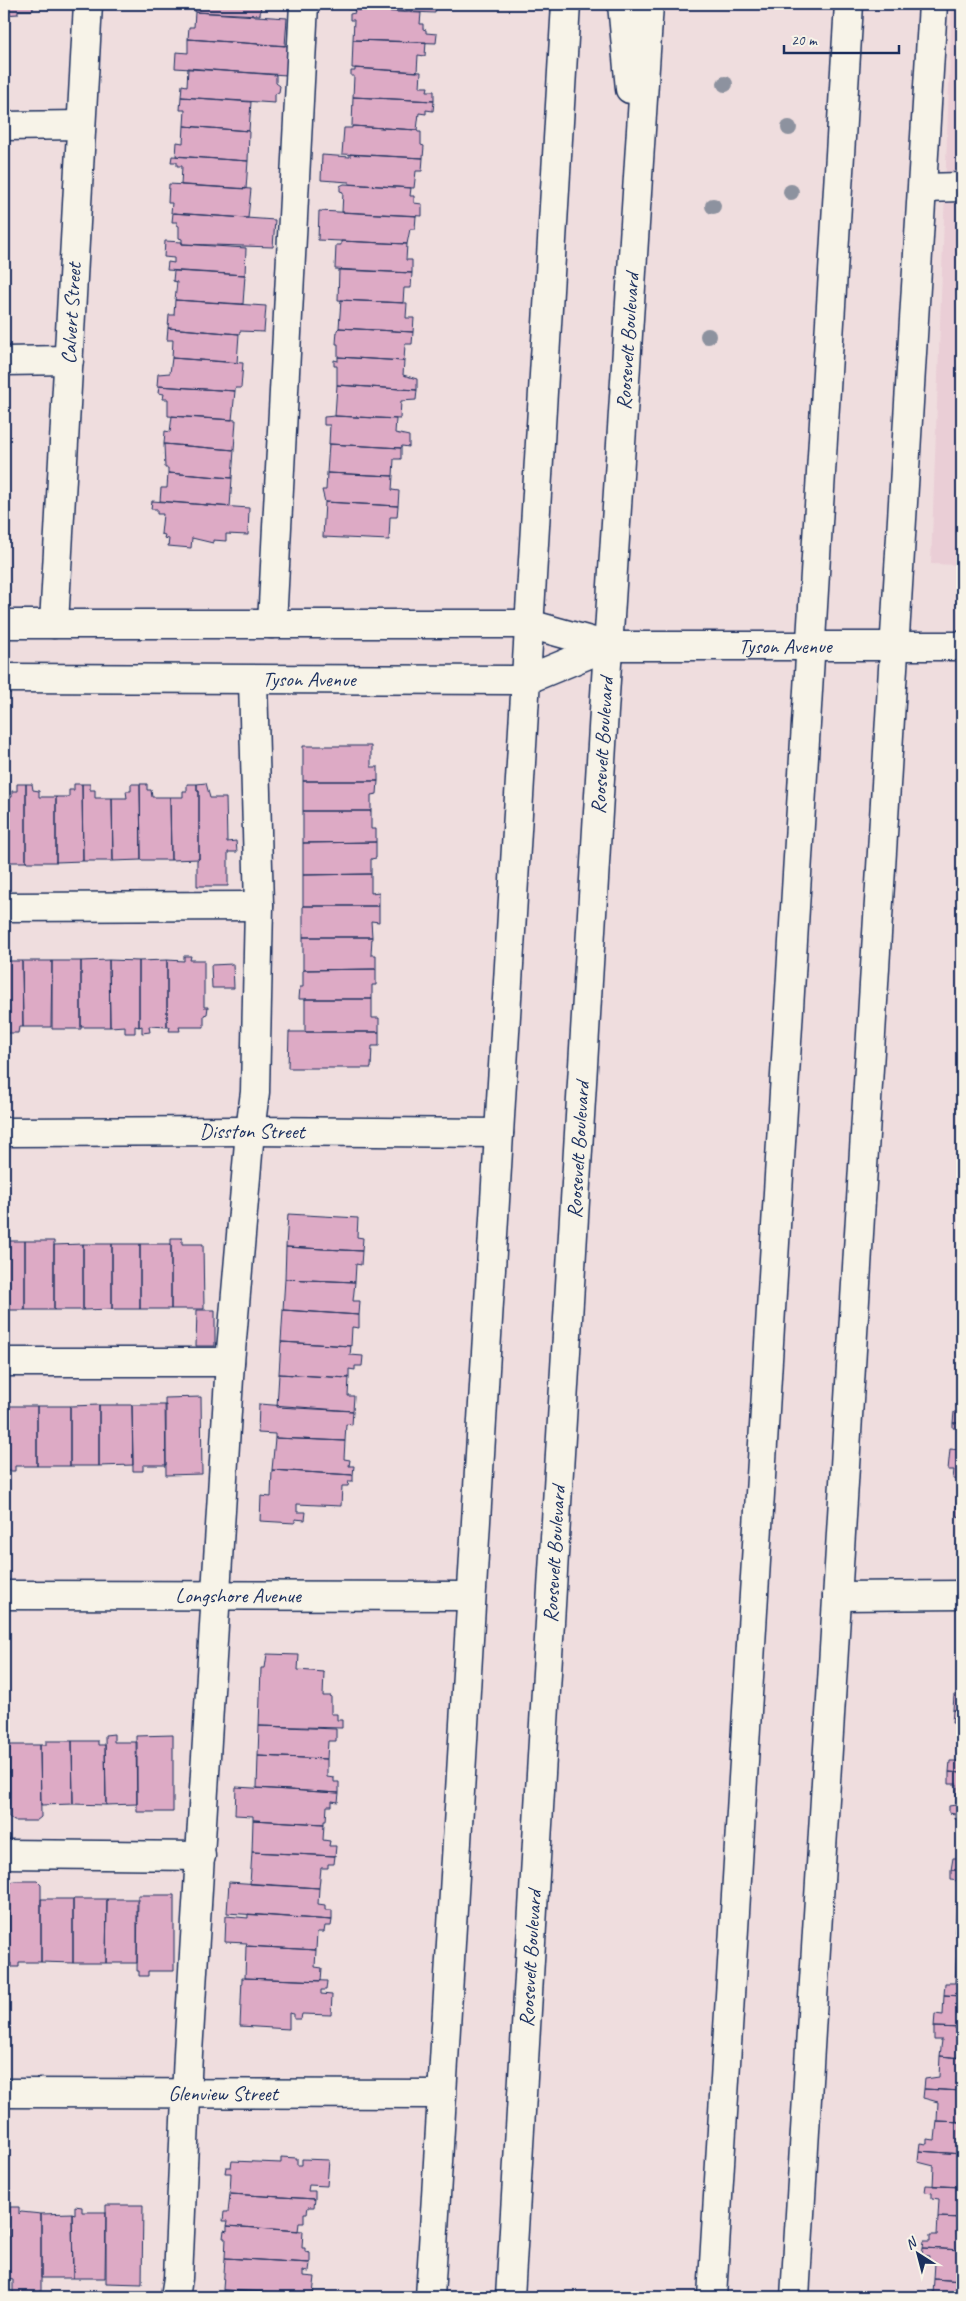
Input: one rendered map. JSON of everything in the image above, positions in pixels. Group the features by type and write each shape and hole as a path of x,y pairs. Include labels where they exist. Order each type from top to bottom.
{"main road":[{"name":"Calvert Street","path":"54,624 88,4"},
{"path":"272,624 304,4"},
{"path":"430,2297 566,4"},
{"path":"622,4 638,175"},
{"name":"Roosevelt Boulevard","path":"510,2297 608,646 649,4"},
{"path":"712,2297 849,4"},
{"path":"795,2297 933,4"},
{"path":"4,126 81,125"},
{"path":"923,188 962,187"},
{"path":"4,361 69,360"},
{"name":"Tyson Avenue","path":"4,624 529,624 608,646 962,646"},
{"name":"Tyson Avenue","path":"4,678 526,680 608,646"},
{"path":"176,2297 186,2093 230,1362 255,1092 258,906 252,680"},
{"path":"4,907 258,906"},
{"name":"Disston Street","path":"4,1132 499,1133"},
{"path":"4,1362 230,1362"},
{"name":"Longshore Avenue","path":"4,1595 471,1596"},
{"path":"837,1596 962,1595"},
{"path":"4,1854 201,1856"},
{"name":"Glenview Street","path":"4,2093 442,2094"}],"shaded area":[{"path":"952,4 962,4 962,565 931,564"}],"building":[{"path":"4,4 33,4 33,10 18,10 18,14 4,15"},
{"path":"195,4 261,4 260,15 195,12"},
{"path":"348,4 436,4 435,13 347,9"},
{"path":"354,10 421,13 420,24 423,24 423,29 426,30 426,33 437,34 436,43 353,40 354,20 350,20 350,14 355,13"},
{"path":"195,12 287,18 285,46 188,39 189,27 194,27"},
{"path":"188,39 289,46 287,75 175,68 176,52 188,53"},
{"path":"353,40 426,42 425,56 418,55 417,72 352,68"},
{"path":"188,68 276,75 276,83 280,86 279,92 275,94 275,103 181,97 182,85 187,86"},
{"path":"355,68 421,72 420,87 428,87 427,91 434,91 434,101 353,97 354,76 351,76 351,71 355,71"},
{"path":"181,97 251,102 249,131 184,126 185,110 180,110"},
{"path":"353,97 434,101 433,111 426,110 426,114 419,113 417,130 352,126"},
{"path":"184,126 249,131 248,161 176,156 177,142 183,143"},
{"path":"352,126 417,130 421,132 421,145 424,146 423,158 342,154 344,128 352,128"},
{"path":"350,154 423,158 422,171 416,171 414,188 349,184 349,182 321,180 322,155 350,157"},
{"path":"172,156 248,161 246,189 181,185 182,166 177,166 177,162 171,162"},
{"path":"169,184 251,189 248,218 171,213 172,203 168,203"},
{"path":"344,184 411,188 410,196 414,196 414,203 422,204 422,216 342,212 343,192 340,191 340,186"},
{"path":"319,211 416,216 415,229 410,229 407,244 318,240"},
{"path":"173,213 275,220 273,247 182,244 182,239 179,238 179,226 177,222 172,222"},
{"path":"165,241 182,242 182,244 246,248 245,275 167,270 168,262 174,263 174,258 164,257"},
{"path":"341,241 407,244 406,260 412,260 412,273 335,269 336,245 341,245"},
{"path":"4,244 6,244 7,309 4,309"},
{"path":"339,270 412,273 411,288 404,288 403,303 338,300"},
{"path":"174,271 245,275 243,304 175,300 177,282 173,281"},
{"path":"175,300 266,306 264,332 240,331 239,334 168,328 169,315 174,315"},
{"path":"341,300 407,303 406,318 414,318 413,332 339,328"},
{"path":"168,328 239,334 237,363 172,358 173,340 167,340"},
{"path":"339,328 413,332 412,344 405,344 404,361 338,357 338,344 336,344 337,330"},
{"path":"338,357 404,361 403,375 417,379 417,390 337,385 337,366 334,366 334,360 338,361"},
{"path":"172,358 243,363 241,388 235,388 235,391 157,386 158,374 170,373"},
{"path":"337,385 417,390 416,400 401,401 400,419 335,416"},
{"path":"159,386 235,391 232,420 168,416 168,399 163,399 164,394 158,393"},
{"path":"172,416 236,420 234,450 164,444 165,431 170,432"},
{"path":"324,417 396,419 395,433 409,436 409,447 329,444 330,425 324,425"},
{"path":"164,444 234,450 232,478 168,473 168,468 165,468"},
{"path":"329,444 401,448 401,459 394,459 393,476 327,473"},
{"path":"168,473 232,478 230,507 160,501 161,488 167,488"},
{"path":"327,473 393,476 392,490 399,491 398,506 325,502 322,490 326,490"},
{"path":"152,501 249,508 248,535 226,534 226,541 213,540 213,543 192,538 191,548 168,546 169,539 164,538 165,535 161,534 163,514 157,514 157,509 151,509"},
{"path":"325,502 398,506 397,517 390,517 389,540 323,537"},
{"path":"303,746 371,746 371,767 378,767 378,781 303,781"},
{"path":"303,781 378,781 377,794 371,795 371,811 303,811"},
{"path":"206,783 210,798 226,798 227,842 236,841 237,852 228,852 228,886 197,886 199,791 197,791 197,784"},
{"path":"17,784 26,784 26,862 4,862 4,798 12,797 12,791 17,791"},
{"path":"26,784 32,784 33,790 39,791 39,797 56,797 56,862 26,862"},
{"path":"74,784 82,784 83,861 56,862 56,797 69,797 69,790 74,790"},
{"path":"82,784 90,784 90,790 95,790 95,798 112,798 113,861 83,861"},
{"path":"131,784 140,784 141,860 113,861 112,798 127,798 126,791 131,791"},
{"path":"140,784 147,784 147,790 151,790 152,797 170,797 171,860 141,860"},
{"path":"187,784 197,784 197,791 199,791 199,859 171,860 170,797 183,797 183,791 187,791"},
{"path":"303,811 371,811 371,829 376,829 376,842 303,843"},
{"path":"376,842 376,858 371,859 371,874 303,875 303,843"},
{"path":"371,874 371,893 379,892 379,906 303,906 303,875"},
{"path":"303,906 379,906 379,922 371,921 372,937 303,937"},
{"path":"303,937 372,937 371,955 376,955 376,969 303,970"},
{"path":"184,956 191,956 190,960 204,960 204,1007 208,1007 207,1014 204,1015 204,1027 179,1027 180,1031 169,1031 170,1027 167,1027 167,960 184,961"},
{"path":"109,960 139,961 139,1027 135,1026 135,1033 125,1033 125,1026 110,1027"},
{"path":"109,960 110,1027 81,1027 81,961"},
{"path":"167,960 167,1027 149,1026 150,1032 142,1033 142,1026 139,1027 139,961"},
{"path":"4,961 22,961 23,1027 19,1027 18,1033 4,1033"},
{"path":"22,961 52,961 51,1027 23,1027"},
{"path":"52,961 81,961 81,1029 52,1029"},
{"path":"233,964 234,988 212,988 211,965"},
{"path":"376,969 376,985 372,985 372,999 299,999 300,987 303,987 303,970"},
{"path":"305,999 372,999 372,1018 379,1018 379,1032 305,1032"},
{"path":"289,1032 379,1032 379,1046 372,1046 371,1068 288,1068"},
{"path":"288,1214 358,1218 357,1237 363,1238 362,1251 286,1247"},
{"path":"171,1238 182,1238 182,1244 203,1244 204,1309 171,1309"},
{"path":"4,1241 25,1241 25,1310 4,1310"},
{"path":"25,1241 54,1241 54,1310 25,1310"},
{"path":"83,1244 83,1310 54,1310 54,1245"},
{"path":"83,1244 112,1244 112,1309 83,1310"},
{"path":"112,1244 140,1244 140,1309 112,1309"},
{"path":"140,1244 171,1244 171,1309 140,1309"},
{"path":"286,1247 362,1251 361,1265 356,1264 355,1282 285,1279"},
{"path":"285,1279 355,1282 353,1301 360,1301 359,1315 283,1310"},
{"path":"197,1310 215,1310 215,1346 196,1346"},
{"path":"283,1310 359,1315 359,1328 352,1327 351,1346 281,1342"},
{"path":"281,1342 351,1346 350,1355 363,1356 362,1366 355,1366 355,1370 349,1369 349,1378 279,1374"},
{"path":"279,1374 349,1378 348,1396 354,1396 353,1411 277,1407"},
{"path":"201,1397 202,1474 166,1475 165,1398"},
{"path":"259,1404 353,1411 352,1425 346,1424 345,1441 275,1438 275,1434 258,1433"},
{"path":"99,1405 99,1466 70,1466 70,1406"},
{"path":"99,1405 132,1405 133,1465 99,1466"},
{"path":"132,1405 166,1405 166,1465 143,1465 143,1471 133,1471"},
{"path":"5,1406 5,1471 4,1471"},
{"path":"5,1406 37,1406 37,1466 15,1466 15,1471 5,1471"},
{"path":"37,1406 70,1406 70,1466 37,1466"},
{"path":"954,1412 962,1412 962,1423 953,1423"},
{"path":"953,1423 962,1423 962,1429 953,1428"},
{"path":"275,1438 345,1441 344,1459 350,1460 349,1466 354,1466 353,1475 272,1470"},
{"path":"950,1449 962,1450 962,1480 953,1479 954,1470 948,1470"},
{"path":"272,1470 353,1475 353,1481 349,1481 348,1486 342,1486 341,1506 297,1504 297,1512 306,1512 305,1520 295,1519 295,1523 260,1521 261,1496 271,1497"},
{"path":"958,1480 962,1480 962,1517 956,1516"},
{"path":"267,1654 299,1655 298,1670 324,1672 323,1696 331,1696 331,1714 337,1714 337,1720 342,1720 342,1728 259,1726 261,1668 265,1668"},
{"path":"954,1695 962,1695 962,1710 953,1710"},
{"path":"953,1710 962,1710 962,1742 960,1742 960,1723 952,1723"},
{"path":"259,1726 336,1729 336,1741 328,1741 327,1759 258,1756"},
{"path":"114,1734 114,1742 137,1742 137,1804 106,1805 105,1735"},
{"path":"173,1735 173,1812 137,1812 136,1736"},
{"path":"46,1741 72,1741 73,1804 41,1805 40,1745 46,1745"},
{"path":"72,1741 98,1741 98,1745 105,1745 106,1805 73,1804"},
{"path":"960,1742 962,1742 962,1773 949,1772 950,1761 958,1761"},
{"path":"4,1745 9,1745 9,1805 4,1805"},
{"path":"9,1745 40,1745 41,1817 36,1821 14,1821 9,1817"},
{"path":"258,1756 327,1759 327,1777 334,1778 334,1782 339,1782 339,1793 257,1788"},
{"path":"949,1772 962,1773 962,1805 956,1805 957,1784 949,1784"},
{"path":"236,1787 339,1793 338,1802 332,1801 332,1806 327,1806 324,1824 253,1820 253,1816 235,1815"},
{"path":"962,1805 962,1838 961,1819 955,1819 955,1814 949,1813 949,1806"},
{"path":"253,1820 324,1824 323,1840 330,1841 329,1846 336,1846 335,1856 252,1852"},
{"path":"961,1838 962,1870 951,1870 953,1858 959,1858"},
{"path":"252,1852 335,1856 334,1864 328,1864 328,1868 321,1868 319,1888 250,1884"},
{"path":"951,1870 962,1870 962,1901 957,1900 958,1881 951,1880"},
{"path":"14,1881 37,1881 41,1885 41,1962 19,1962 19,1967 11,1967 11,1963 9,1963 8,1884"},
{"path":"229,1882 319,1888 318,1904 325,1905 325,1910 332,1910 332,1920 227,1913"},
{"path":"138,1895 174,1895 174,1971 148,1971 148,1976 139,1976 139,1971 137,1971"},
{"path":"4,1899 9,1899 9,1963 4,1963"},
{"path":"41,1899 73,1899 73,1963 41,1962"},
{"path":"73,1899 107,1899 106,1963 73,1963"},
{"path":"107,1899 137,1899 137,1963 106,1963"},
{"path":"957,1900 962,1901 962,1933 955,1933"},
{"path":"248,1914 332,1920 331,1926 325,1926 324,1932 317,1932 316,1950 246,1946 247,1943 225,1942 226,1916 248,1918"},
{"path":"958,1933 962,1933 962,1965 956,1964"},
{"path":"246,1946 316,1950 315,1967 322,1968 321,1981 245,1978"},
{"path":"956,1964 962,1965 962,1996 944,1995 945,1983 955,1983"},
{"path":"242,1978 327,1981 326,1990 321,1990 321,1994 332,1995 331,2015 302,2014 301,2019 294,2019 294,2014 289,2013 289,2029 240,2026"},
{"path":"944,1995 962,1996 962,2028 934,2027 935,2014 943,2015"},
{"path":"934,2027 962,2028 962,2058 940,2056 942,2040 934,2040"},
{"path":"940,2056 962,2058 962,2091 924,2089 925,2079 939,2077"},
{"path":"924,2089 962,2091 962,2122 937,2121 938,2102 923,2098"},
{"path":"937,2121 962,2122 962,2154 919,2151 920,2143 927,2144 927,2139 935,2140"},
{"path":"919,2151 962,2154 962,2187 933,2186 934,2166 918,2162"},
{"path":"281,2157 297,2158 297,2165 302,2165 302,2159 329,2160 327,2186 309,2185 308,2191 315,2191 315,2199 230,2194 231,2173 225,2173 226,2167 231,2167 232,2161 281,2163"},
{"path":"926,2185 962,2187 962,2218 938,2217 939,2199 932,2198 932,2193 925,2192"},
{"path":"230,2194 315,2199 314,2207 308,2207 307,2213 304,2213 304,2223 299,2223 298,2231 227,2226 228,2221 223,2221 224,2212 228,2212"},
{"path":"106,2205 143,2205 142,2284 106,2283"},
{"path":"75,2206 82,2207 82,2212 106,2212 105,2278 73,2278 72,2213 75,2214"},
{"path":"4,2207 8,2207 8,2278 4,2278"},
{"path":"10,2207 19,2207 19,2214 21,2212 41,2214 41,2297 13,2296 13,2279 8,2278 8,2214 10,2214"},
{"path":"72,2213 73,2278 41,2278 41,2214"},
{"path":"938,2217 962,2218 962,2250 923,2248 924,2241 930,2241 930,2235 937,2235"},
{"path":"227,2226 303,2231 302,2248 305,2248 305,2252 310,2253 310,2263 225,2258 226,2238 223,2238 224,2230 227,2231"},
{"path":"923,2248 962,2250 962,2281 934,2279 935,2262 928,2261 929,2256 922,2255"},
{"path":"225,2258 310,2263 309,2272 303,2271 303,2276 315,2277 313,2294 223,2290"},
{"path":"934,2279 962,2281 962,2297 926,2297 926,2295 933,2295"},
{"path":"223,2290 295,2295 295,2297 223,2297"}]}
